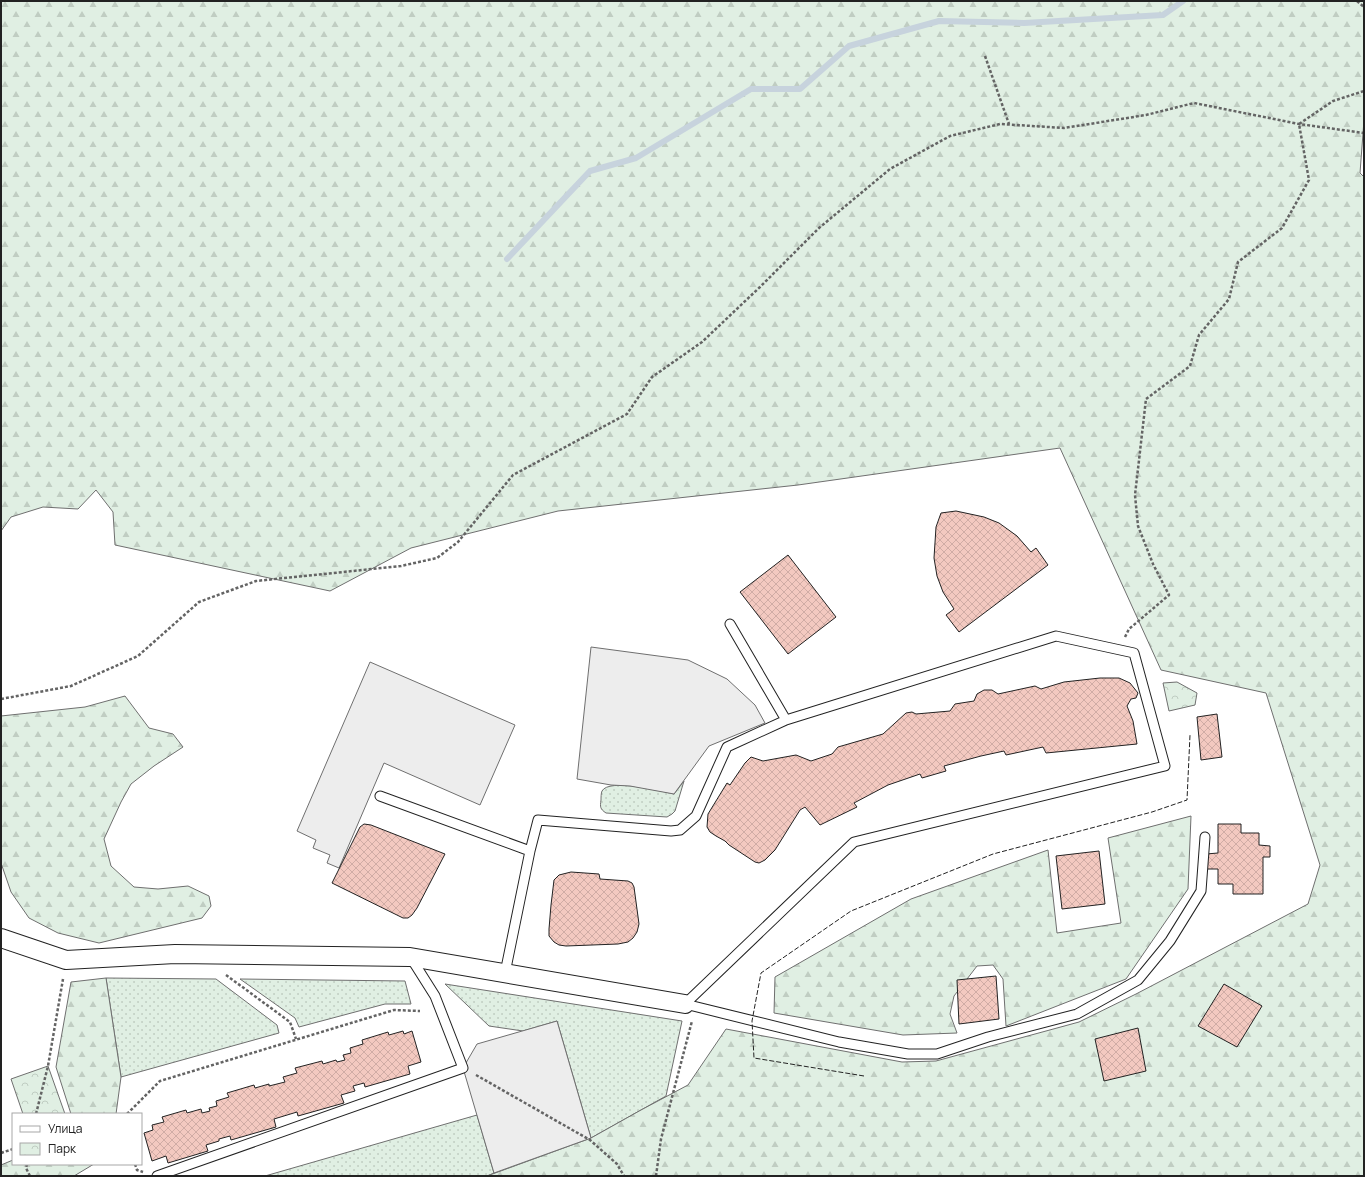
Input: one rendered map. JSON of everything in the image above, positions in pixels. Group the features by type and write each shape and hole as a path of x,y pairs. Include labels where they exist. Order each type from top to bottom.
{"street":[{"path":"1,938 66,960 176,954 410,957 690,1005"}],"lane":[{"path":"730,624 786,720"},
{"path":"505,973 530,851 538,820 671,831 680,830 696,816 727,748 786,720 1056,636 1134,653 1165,766 854,842 690,1005"},
{"path":"380,796 530,851"},
{"path":"690,1005 839,1042 908,1054 937,1054 988,1037 1078,1014 1138,980 1170,941 1201,891 1205,837"},
{"path":"157,1176 463,1068 435,996 410,957"}],"path":[{"path":"1357,1 1364,7"},
{"path":"985,56 1009,124"},
{"path":"1300,124 1333,101 1364,91"},
{"path":"1,699 71,686 132,659 138,656 199,602 256,581 401,566 437,558 458,542 513,475 627,414 652,377 702,342 819,228 890,169 950,136 1000,124 1064,128 1146,115 1194,103 1300,124 1364,132"},
{"path":"1118,649 1129,629 1169,595 1153,564 1138,526 1135,495 1146,399 1190,366 1199,335 1229,299 1238,262 1282,228 1308,180 1300,124"},
{"path":"36,1113 48,1066 66,960"},
{"path":"221,971 290,1022 296,1039"},
{"path":"656,1176 661,1139 690,1005"},
{"path":"128,1113 160,1081 394,1010 420,1011"},
{"path":"463,1068 590,1140 617,1164 624,1176"},
{"path":"1,1153 12,1149"},
{"path":"27,1165 26,1168 30,1176"}],"green space":[{"path":"1,1 1364,1 1364,120 1360,173 1364,177 1364,1176 487,1176 591,1138 688,1085 726,1029 902,1062 936,1061 1079,1022 1136,994 1308,904 1320,865 1266,693 1161,670 1060,448 798,485 558,511 411,548 330,591 115,545 113,512 96,490 78,509 43,507 11,517 1,531"},
{"path":"1177,682 1197,693 1195,705 1169,711 1163,683"},
{"path":"125,696 149,728 173,734 183,747 154,766 131,784 104,839 111,866 134,887 158,889 188,886 209,896 211,906 202,918 99,943 58,933 29,918 11,892 1,863 1,716 85,707"},
{"path":"684,781 675,811 667,817 606,813 601,808 602,791 607,787 624,785 636,786 674,794"},
{"path":"1191,816 1188,889 1126,979 1006,1026 1003,979 993,965 977,966 954,996 950,1014 957,1033 903,1035 774,1013 775,977 911,899 1048,850 1057,933 1121,923 1108,838"},
{"path":"106,978 216,979 277,1025 279,1033 121,1077"},
{"path":"106,978 121,1077 116,1113 71,1113 56,1067 71,982"},
{"path":"240,979 405,981 411,1004 385,1004 299,1027 295,1018"},
{"path":"445,984 682,1021 666,1096 591,1138 557,1021 523,1031 489,1026"},
{"path":"48,1066 65,1113 23,1113 11,1079"},
{"path":"477,1115 494,1173 487,1176 265,1176"},
{"path":"12,1160 12,1165 92,1165 74,1176 1,1176 1,1165"}],"shaded area":[{"path":"591,647 688,660 727,679 755,705 765,723 709,746 674,794 577,779"},
{"path":"370,662 515,725 480,805 384,763 339,868 327,863 330,855 313,848 316,840 297,831"},
{"path":"557,1021 591,1138 494,1173 463,1068 477,1044"}],"building":[{"path":"956,511 984,517 999,523 1017,536 1031,552 1036,548 1048,565 959,632 946,615 954,609 943,592 937,576 934,558 936,527 941,513"},
{"path":"788,555 836,617 788,654 740,592"},
{"path":"1100,678 1119,678 1130,683 1138,693 1136,698 1131,699 1127,706 1133,721 1137,744 1046,753 1043,747 1006,755 1004,751 981,756 944,766 946,771 922,778 920,774 888,785 854,803 857,807 820,825 805,807 800,810 775,850 765,860 759,863 755,862 710,832 707,827 708,814 727,783 730,785 751,757 763,761 796,755 811,761 832,754 838,747 883,734 906,713 912,712 916,714 950,711 955,704 974,701 977,694 984,690 992,690 998,694 1035,686 1041,689 1064,682"},
{"path":"1217,714 1222,757 1201,760 1197,717"},
{"path":"364,824 371,825 445,854 417,908 408,918 403,918 332,883 360,827"},
{"path":"1218,824 1241,824 1241,833 1259,833 1259,845 1270,846 1270,857 1263,857 1263,894 1233,894 1233,884 1218,884 1218,869 1205,869 1206,854 1218,853"},
{"path":"1099,851 1105,904 1062,909 1056,856"},
{"path":"571,872 599,874 600,879 628,881 632,883 634,887 639,924 637,932 633,938 628,942 618,944 566,946 559,945 554,942 549,936 549,929 554,880 559,875"},
{"path":"996,976 999,1019 959,1024 957,980"},
{"path":"1224,984 1262,1006 1237,1047 1198,1026"},
{"path":"1138,1028 1146,1071 1104,1081 1095,1039"},
{"path":"403,1031 404,1034 412,1031 421,1062 408,1066 410,1074 365,1087 364,1083 353,1086 355,1091 341,1095 344,1103 298,1116 297,1112 274,1119 276,1127 231,1140 230,1136 219,1139 219,1141 206,1145 208,1151 168,1163 166,1156 152,1161 144,1133 153,1130 152,1125 164,1122 162,1117 186,1110 187,1113 201,1109 202,1113 210,1111 209,1108 217,1106 216,1101 229,1097 227,1093 254,1085 255,1088 285,1082 283,1077 297,1073 295,1068 322,1061 323,1064 336,1060 337,1062 345,1060 343,1055 351,1053 350,1048 363,1044 362,1040 388,1032 389,1035"}],"waterway":[{"path":"507,259 590,171 636,158 751,89 800,89 849,46 939,21 1024,23 1163,15 1183,1"}],"fence":[{"path":"864,1076 754,1058 752,1021 761,973 851,911 993,854 1152,812 1187,800 1190,735"}]}
